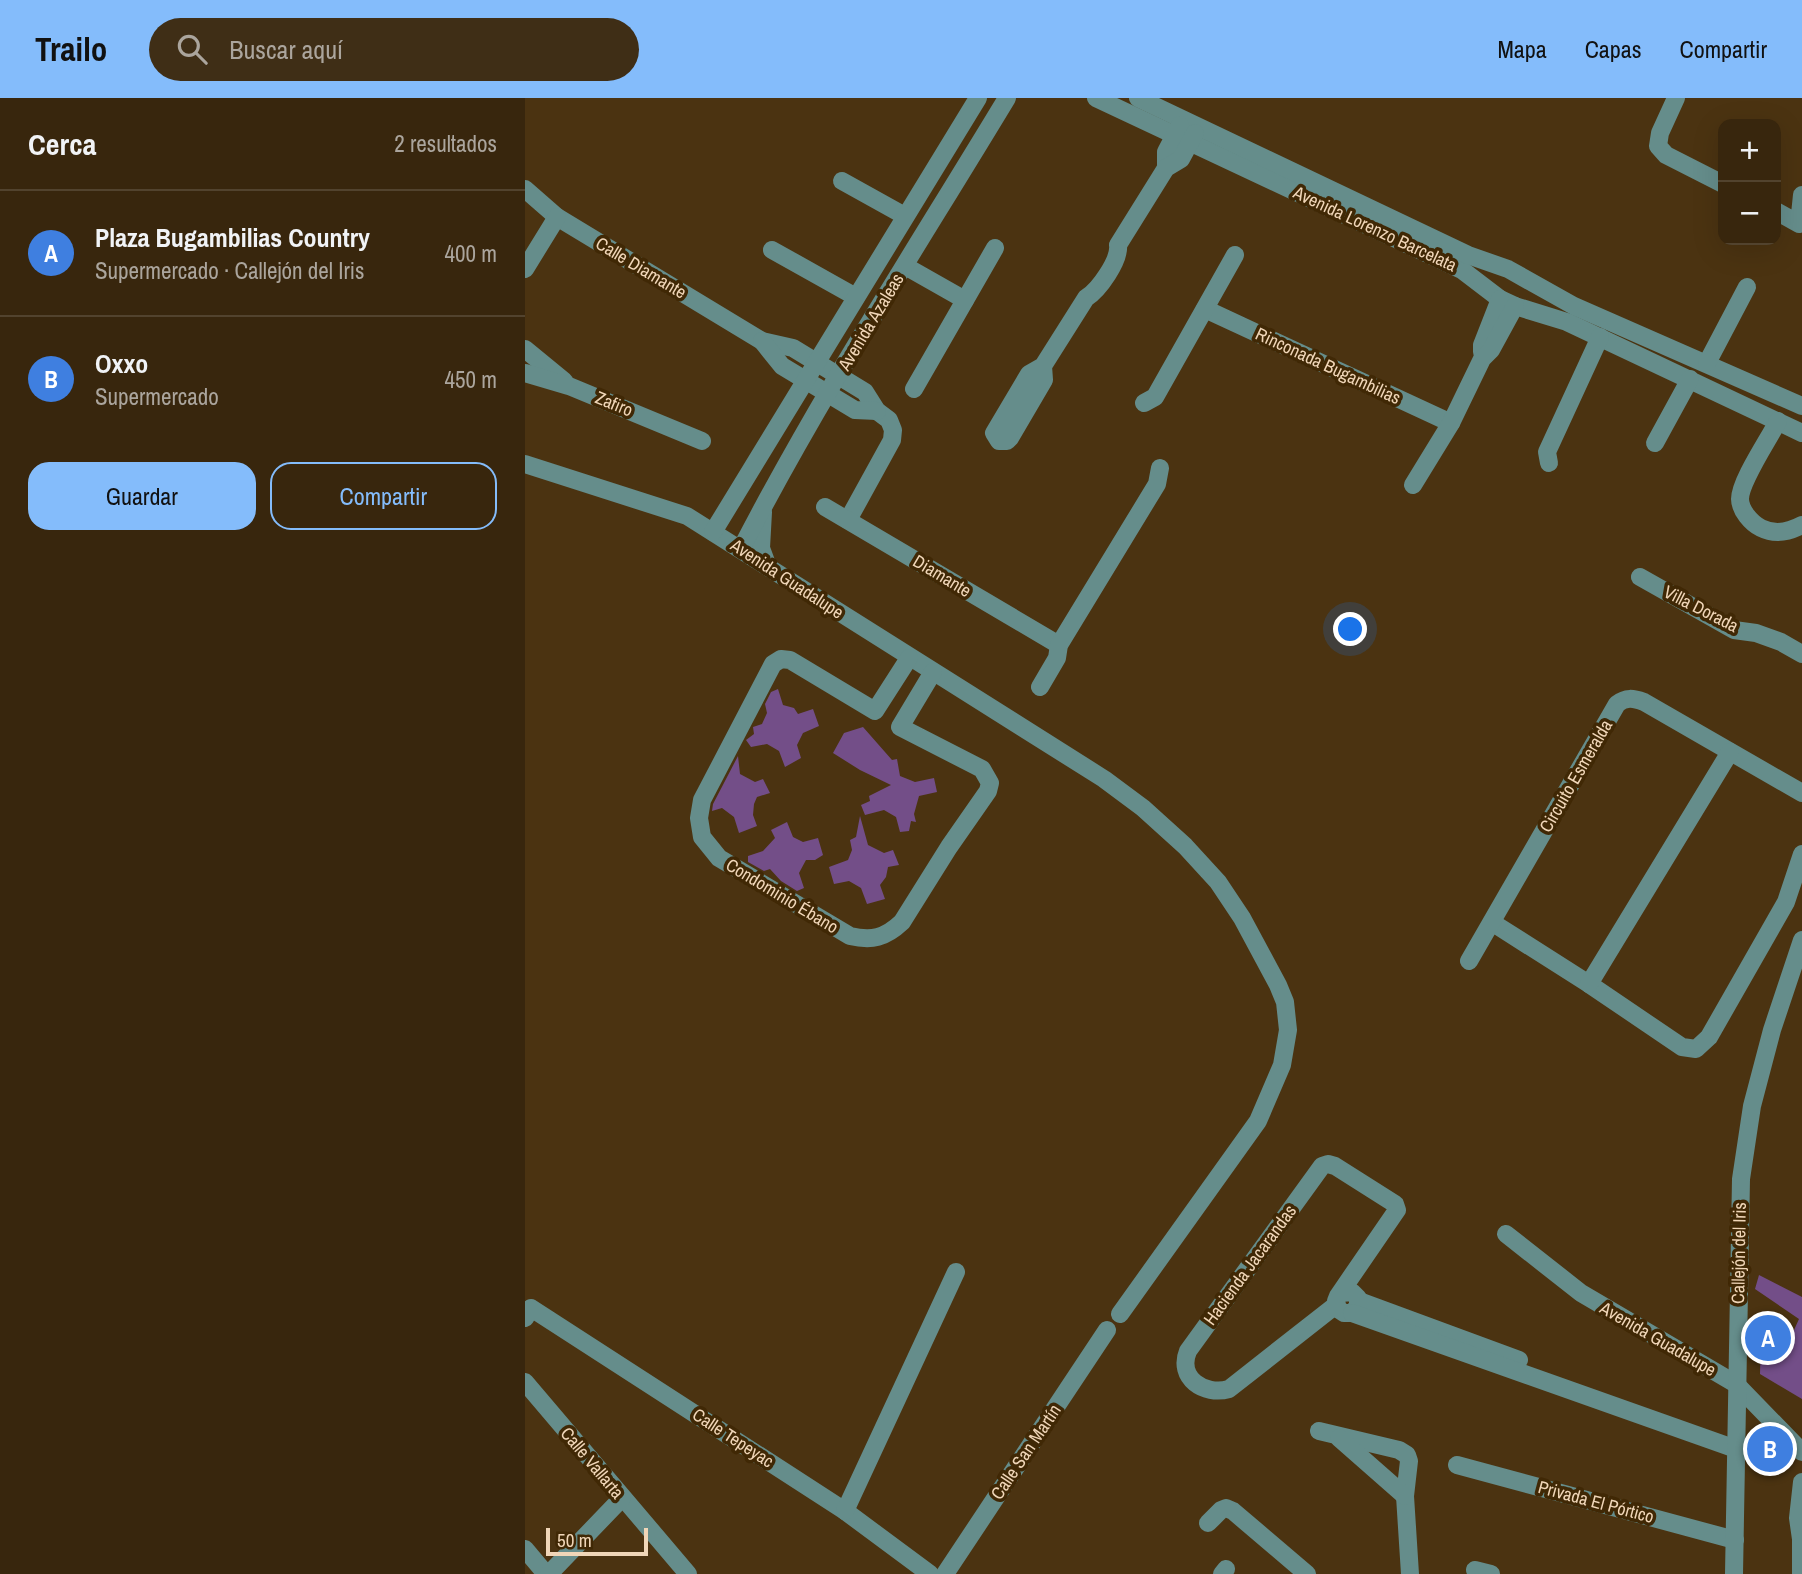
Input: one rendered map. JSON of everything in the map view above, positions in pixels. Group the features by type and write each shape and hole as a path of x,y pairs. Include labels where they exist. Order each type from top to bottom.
{"street":[{"name":"Avenida Azaleas","path":"713,532 978,98"},
{"name":"Avenida Azaleas","path":"741,549 828,394 1007,98"},
{"name":"Avenida Lorenzo Barcelata","path":"1096,98 1187,130 1465,263 1508,303 1570,314 1707,363 1798,404"},
{"name":"Avenida Lorenzo Barcelata","path":"1138,98 1187,130"},
{"path":"1676,98 1660,133 1658,146 1666,155 1719,182"},
{"path":"1043,366 1086,298 1084,288 1108,248 1118,245 1165,168 1166,152 1187,130"},
{"path":"842,181 905,216"},
{"name":"Calle Diamante","path":"525,189 557,217 762,341 793,348 865,392 877,411 889,421 893,430 892,440 848,520"},
{"path":"1781,214 1801,226 1802,194"},
{"path":"525,269 557,217"},
{"path":"913,389 995,248"},
{"path":"772,250 859,291 886,298"},
{"path":"1144,403 1155,397 1235,255"},
{"name":"Avenida Lorenzo Barcelata","path":"1465,263 1508,269 1600,337 1802,433"},
{"path":"905,266 965,300"},
{"path":"1707,363 1747,287"},
{"path":"1413,485 1451,423 1482,359 1482,345 1508,303"},
{"name":"Rinconada Bugambilias","path":"1205,309 1451,423"},
{"path":"1549,463 1547,452 1600,337"},
{"name":"Calle Diamante","path":"762,341 782,366 804,380 855,410 877,411"},
{"path":"525,349 569,386"},
{"name":"Zafiro","path":"525,373 569,386 702,441"},
{"path":"1655,443 1690,379"},
{"path":"1798,404 1802,386"},
{"path":"1778,421 1742,488 1739,501 1747,517 1761,528 1776,533 1790,531 1802,525"},
{"path":"754,463 779,478"},
{"name":"Avenida Guadalupe","path":"525,464 687,516 909,658 1084,765 1143,808 1185,846 1218,882 1242,918 1281,993 1287,1018 1285,1055 1258,1121 1119,1314"},
{"path":"1040,687 1057,658 1059,645 1157,484 1160,468"},
{"path":"687,516 709,514 728,505"},
{"path":"764,505 761,548 768,567"},
{"name":"Diamante","path":"825,507 1059,645"},
{"name":"Villa Dorada","path":"1640,577 1734,630 1756,633 1781,642 1802,654"},
{"name":"Condominio Ébano","path":"909,658 875,711 790,660 777,661 702,800 699,818 702,837 719,858 850,936 879,938 892,932 902,922 988,791 990,783 982,769 900,727 933,672"},
{"name":"Circuito Esmeralda","path":"1469,961 1616,705 1621,701 1628,698 1644,702 1802,793"},
{"path":"1589,984 1730,752"},
{"path":"1493,923 1682,1047 1696,1049 1709,1037 1786,902 1802,854"},
{"name":"Callejón del Iris","path":"1734,1574 1741,1180 1752,1106 1772,1030 1802,940"},
{"name":"Hacienda Jacarandas","path":"1328,1164 1395,1204 1397,1210 1347,1303 1229,1389 1213,1391 1202,1388 1193,1384 1188,1375 1185,1359 1188,1351 1322,1166 1328,1164"},
{"name":"Avenida Guadalupe","path":"1506,1234 1581,1293 1736,1384 1802,1452"},
{"path":"845,1511 956,1272"},
{"path":"1347,1303 1736,1444"},
{"name":"Calle Tepeyac","path":"528,1313 845,1511 930,1574"},
{"name":"Calle San Martín","path":"946,1574 1107,1330"},
{"name":"Calle Vallarta","path":"525,1382 688,1574"},
{"path":"1319,1432 1399,1450 1407,1455 1409,1461 1405,1496 1410,1574"},
{"path":"1338,1437 1405,1496"},
{"name":"Privada El Pórtico","path":"1457,1465 1735,1540"},
{"path":"1801,1574 1798,1518 1802,1482"},
{"path":"525,1549 555,1572 622,1498"},
{"path":"1207,1523 1221,1510 1226,1508 1233,1511 1307,1574"}],"building":[{"path":"778,689 783,705 794,708 798,714 813,709 819,726 803,733 797,745 801,758 785,767 779,751 767,744 751,747 746,740 754,734 753,727 762,724 767,713 765,704 771,692"},
{"path":"863,727 892,760 897,759 900,776 915,782 934,778 937,792 919,796 914,814 916,822 911,821 909,831 900,832 896,817 884,810 865,815 861,805 870,801 869,796 891,785 833,753 844,733"},
{"path":"738,756 740,774 755,782 763,779 770,793 757,797 754,804 753,815 757,826 739,833 734,817 722,808 712,811"},
{"path":"860,816 868,845 884,853 893,850 899,865 888,867 886,877 880,885 885,899 867,904 861,888 849,881 834,884 829,867 848,860 852,850 850,840 856,837"},
{"path":"787,822 793,837 803,842 818,838 823,855 815,860 806,860 799,873 804,888 797,891 781,881 770,869 764,871 748,862 748,856 763,851 775,838 771,830"},
{"path":"1759,1275 1802,1297 1802,1399 1760,1374 1761,1336 1789,1341 1799,1319 1755,1289"}],"place":[{"name":"Plaza Bugambilias Country","path":"1768,1338"},
{"name":"Oxxo","path":"1770,1449"}]}
